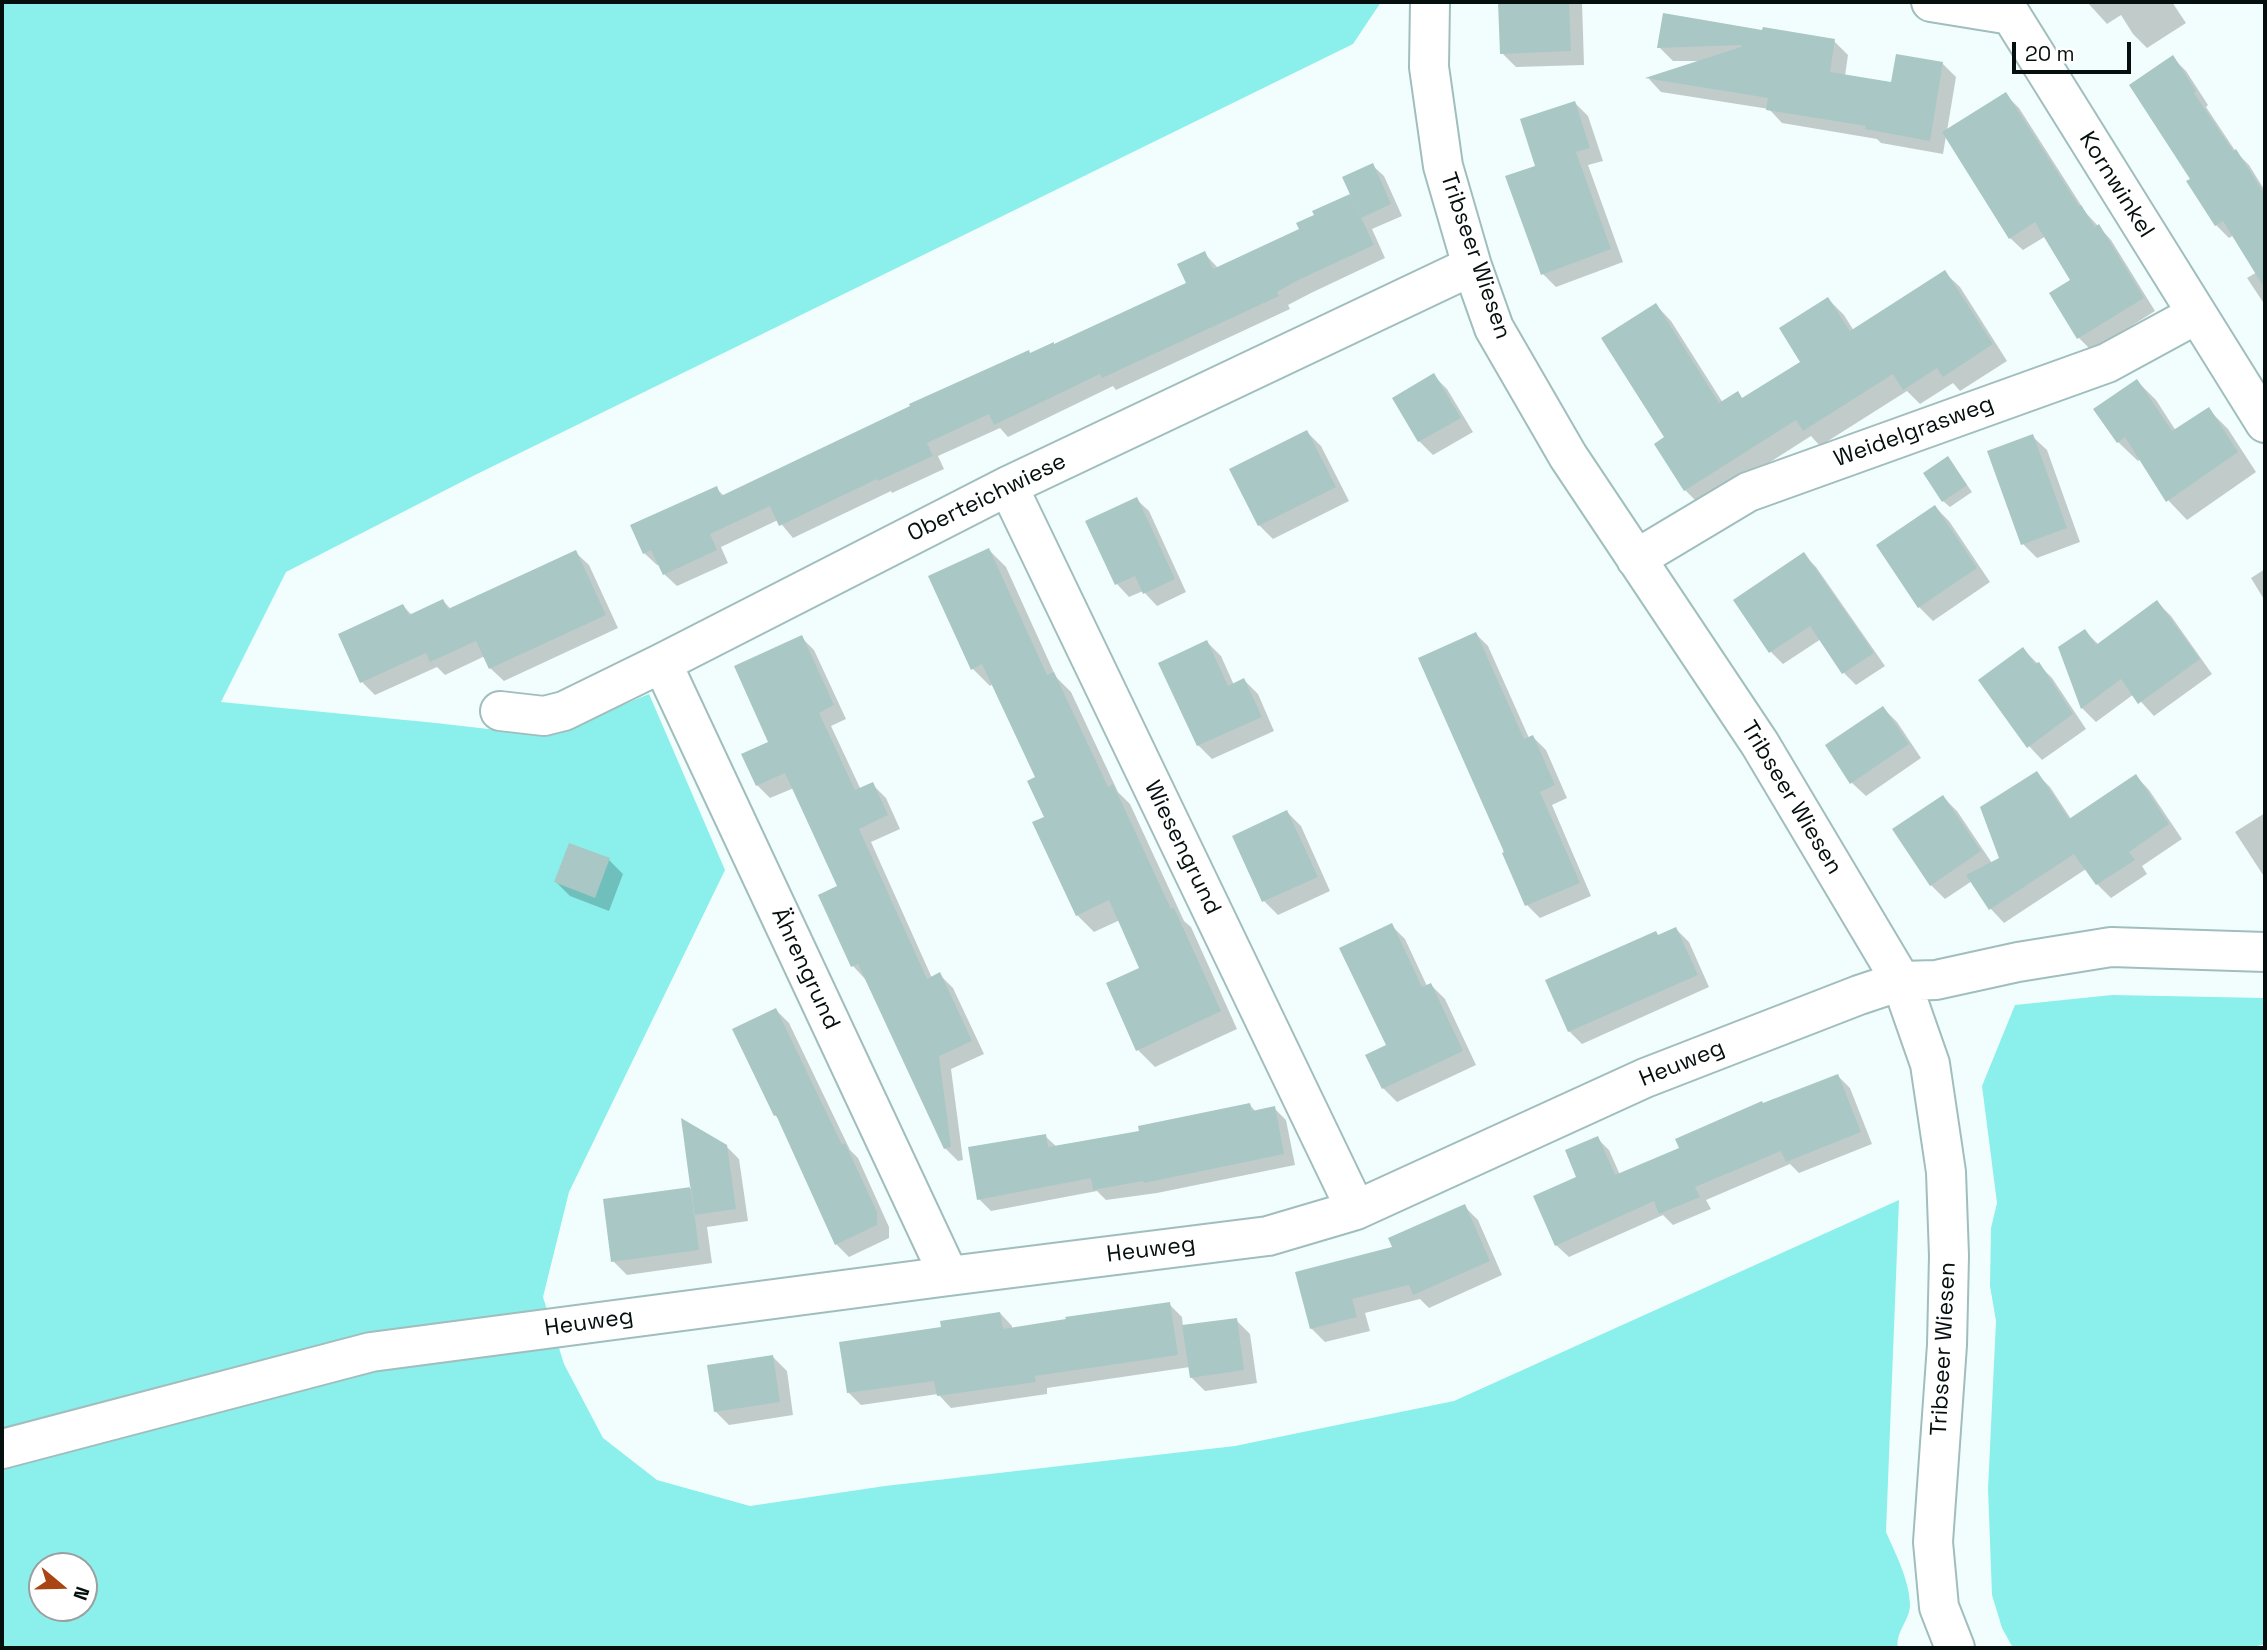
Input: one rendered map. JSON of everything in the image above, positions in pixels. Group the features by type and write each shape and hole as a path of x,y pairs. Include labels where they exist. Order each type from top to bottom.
{"street":[{"name":"Tribseer Wiesen","path":"1430,2 1429,67 1443,166 1472,266 1494,328 1568,456 1760,744 1902,981 1930,1064 1946,1172 1949,1256 1947,1345 1933,1542 1939,1607 1955,1648"},
{"name":"Kornwinkel","path":"1931,2 2011,15 2265,423"},
{"name":"Oberteichwiese","path":"500,711 544,716 564,711 1008,486 1472,266"},
{"name":"Weidelgrasweg","path":"1636,559 1748,492 2107,363 2197,314"},
{"name":"Wiesengrund","path":"1008,486 1356,1210"},
{"name":"Ährengrund","path":"662,663 948,1276"},
{"name":"Heuweg","path":"2,1449 371,1352 1268,1236 1356,1210 1645,1078 1902,981 1936,979 2111,947 2265,952"}],"shaded area":[{"path":"2,2 1381,2 1353,44 473,476 286,572 221,702 549,736 649,694 725,870 569,1192 543,1297 564,1364 603,1438 657,1480 750,1506 885,1486 1235,1446 1454,1401 1899,1200 1886,1532 1902,1568 1910,1606 1898,1637 1898,1648 2,1648"},
{"path":"2112,995 2265,998 2265,1644 2249,1648 2013,1648 2002,1628 1992,1595 1988,1489 1996,1321 1990,1286 1991,1228 1997,1203 1982,1086 2015,1005"}],"building":[{"path":"1498,2 1569,2 1571,51 1500,54"},
{"path":"1663,13 1835,39 1830,72 1891,82 1896,54 1943,62 1930,141 1865,129 1866,126 1766,110 1768,98 1645,78 1741,47 1657,48"},
{"path":"2173,55 2196,91 2194,93 2233,151 2236,149 2265,195 2265,289 2223,221 2215,226 2186,181 2190,179 2129,85"},
{"path":"2006,92 2079,206 2081,205 2095,227 2099,224 2144,298 2077,339 2049,293 2070,280 2035,222 2009,239 1942,132"},
{"path":"1575,101 1590,148 1576,152 1611,249 1541,275 1505,176 1535,166 1520,119"},
{"path":"1373,163 1391,204 1361,218 1342,177"},
{"path":"1350,194 1374,245 1298,280 1277,292 1279,296 1102,378 1100,374 994,425 989,414 927,443 933,456 878,481 877,479 779,526 770,506 710,534 717,550 663,575 651,550 643,554 630,525 717,486 721,496 910,406 909,404 1029,350 1030,353 1054,344 1186,283 1177,264 1205,251 1213,269 1299,229 1296,223 1314,215 1312,211"},
{"path":"1945,270 1993,344 1943,377 1937,368 1903,390 1893,374 1803,431 1796,420 1684,491 1654,444 1664,437 1601,338 1656,303 1719,403 1738,391 1742,398 1800,362 1779,328 1828,297 1850,331"},
{"path":"1434,373 1461,418 1418,442 1392,398"},
{"path":"2137,379 2172,431 2209,407 2238,452 2166,502 2125,437 2117,443 2093,409"},
{"path":"1307,430 1336,487 1258,526 1229,469"},
{"path":"2033,434 2067,528 2021,545 1987,451"},
{"path":"1948,456 1967,485 1942,502 1923,473"},
{"path":"1137,497 1175,579 1143,594 1135,576 1115,585 1085,521"},
{"path":"1935,505 1977,568 1918,608 1876,545"},
{"path":"989,548 1047,675 1054,672 1108,787 1113,784 1221,1011 1136,1051 1106,983 1139,968 1109,900 1076,916 1032,822 1044,817 1027,781 1035,777 982,664 971,670 928,576"},
{"path":"576,550 606,615 489,669 476,641 430,662 426,653 360,683 338,634 403,604 409,615 443,599 448,609"},
{"path":"1804,552 1874,653 1842,674 1810,626 1769,653 1733,600"},
{"path":"2157,600 2200,659 2138,704 2121,679 2081,709 2058,647 2085,629 2096,645"},
{"path":"1476,632 1524,739 1533,735 1555,785 1540,792 1580,883 1525,906 1502,853 1504,852 1418,658"},
{"path":"802,635 834,705 819,713 855,790 873,782 888,815 859,829 927,979 940,972 972,1041 939,1056 951,1147 944,1149 858,964 851,967 818,895 837,886 785,773 756,786 741,754 768,742 734,666"},
{"path":"1207,640 1228,686 1244,678 1262,717 1197,746 1158,663"},
{"path":"2023,647 2035,664 2039,662 2073,714 2027,748 1978,680"},
{"path":"1883,706 1909,744 1850,784 1825,745"},
{"path":"2037,771 2069,819 2136,774 2169,824 2129,852 2135,860 2096,885 2074,854 1989,910 1966,875 1999,858 1980,807"},
{"path":"1943,795 1981,851 1930,886 1892,829"},
{"path":"1287,810 1318,877 1262,902 1232,836"},
{"path":"569,843 610,858 595,898 554,882"},
{"path":"1392,923 1422,987 1431,983 1463,1051 1382,1089 1365,1055 1386,1045 1339,948"},
{"path":"1676,927 1698,975 1568,1032 1545,980 1656,931 1658,935"},
{"path":"776,1008 877,1212 877,1225 835,1245 776,1115 774,1116 732,1029"},
{"path":"1838,1074 1861,1132 1786,1162 1781,1151 1695,1187 1700,1197 1659,1214 1654,1201 1555,1246 1533,1196 1576,1177 1565,1150 1598,1136 1615,1175 1679,1148 1675,1139 1762,1101 1763,1103"},
{"path":"1250,1103 1252,1111 1275,1106 1284,1154 1144,1183 1143,1181 1093,1190 1091,1178 977,1200 968,1147 1046,1134 1048,1147 1139,1131 1138,1126"},
{"path":"681,1118 727,1145 736,1209 694,1215"},
{"path":"691,1187 699,1250 611,1262 603,1199"},
{"path":"1465,1204 1490,1261 1413,1295 1409,1285 1352,1299 1357,1317 1310,1329 1295,1272 1392,1247 1388,1238"},
{"path":"1170,1302 1178,1355 1035,1376 1036,1382 937,1396 934,1381 847,1393 839,1342 941,1327 940,1321 1000,1312 1003,1329"},
{"path":"1237,1318 1244,1370 1190,1378 1182,1325"},
{"path":"773,1355 780,1402 714,1412 707,1365"}]}
